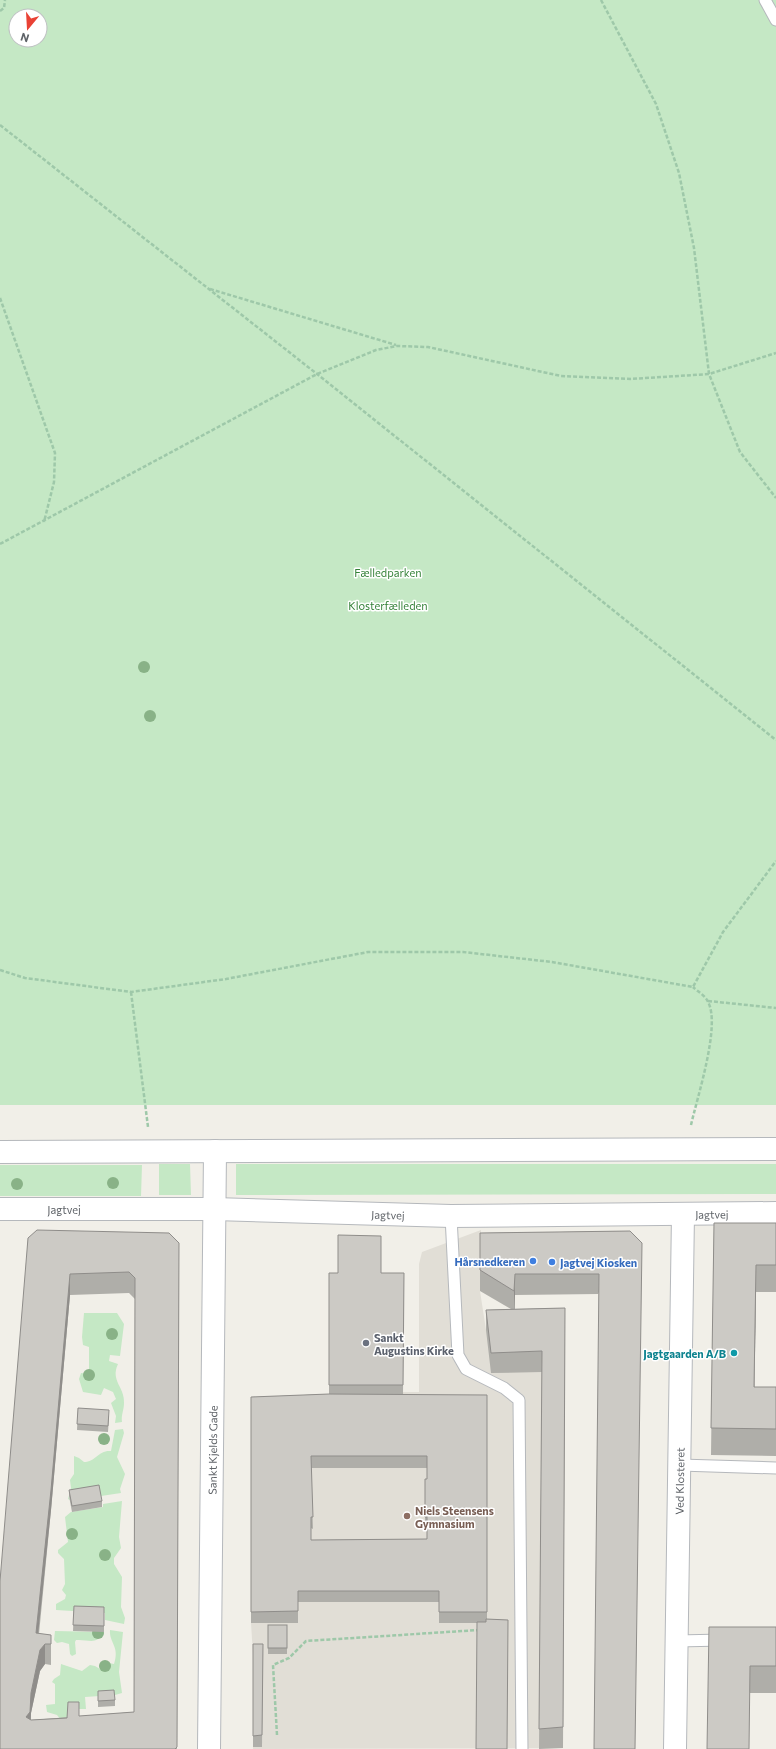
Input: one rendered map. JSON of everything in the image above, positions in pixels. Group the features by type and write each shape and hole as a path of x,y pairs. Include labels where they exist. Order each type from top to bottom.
{"street":[{"path":"0,1152 776,1150"},
{"name":"Sankt Kjelds Gade","path":"209,1749 215,1151"},
{"name":"Jagtvej","path":"0,1209 214,1209 451,1216 776,1213"},
{"name":"Ved Klosteret","path":"675,1749 683,1214"}],"lane":[{"path":"765,0 776,20"},
{"path":"451,1216 458,1355 466,1369 504,1388 519,1400 522,1749"},
{"path":"680,1464 776,1468"},
{"path":"677,1640 730,1639"}],"path":[{"path":"0,11 4,8 5,0"},
{"path":"601,0 656,104 679,173 694,248 710,374 740,452 776,498"},
{"path":"0,126 317,374 776,740"},
{"path":"208,288 397,346"},
{"path":"0,298 56,453 54,482 44,522"},
{"path":"0,544 44,522 317,374 376,350 397,346 428,347 561,376 631,379 710,374 776,353"},
{"path":"693,987 723,932 776,861"},
{"path":"0,970 25,978 131,992 226,979 368,952 463,952 544,961 693,987 708,1001 712,1013 711,1039 685,1150"},
{"path":"131,992 151,1151"},
{"path":"708,1001 776,1008"},
{"path":"277,1736 273,1664 289,1658 306,1641 482,1630"}],"shaded area":[{"name":"Niels Steensens Gymnasium","path":"481,1230 480,1291 486,1330 565,1328 563,1748 253,1749 253,1655 251,1623 329,1406 403,1406 403,1392 419,1392 419,1264 422,1252"}],"green space":[{"name":"Fælledparken","path":"0,0 776,0 776,1105 0,1105"},
{"path":"159,1164 190,1164 191,1195 159,1195"},
{"path":"236,1164 776,1164 776,1194 236,1195"},
{"path":"0,1165 142,1165 141,1196 0,1196"},
{"path":"84,1313 117,1313 124,1324 120,1356 110,1355 109,1361 118,1364 116,1375 124,1397 122,1422 115,1423 116,1416 111,1403 116,1399 113,1392 104,1388 101,1395 83,1392 79,1379 81,1373 89,1374 89,1347 83,1345 82,1337"},
{"path":"123,1429 124,1433 117,1457 125,1474 120,1489 121,1493 101,1496 99,1491 69,1496 70,1500 68,1499 71,1488 70,1480 74,1474 74,1456 84,1462 91,1460 103,1452 111,1451 115,1430"},
{"path":"122,1501 119,1537 121,1548 114,1558 114,1564 122,1577 121,1607 125,1618 124,1624 105,1620 105,1613 56,1610 56,1604 65,1599 66,1595 62,1590 65,1584 64,1559 58,1553 58,1550 68,1542 65,1517 71,1512 103,1507 103,1504"},
{"path":"110,1630 123,1632 119,1672 122,1693 115,1695 85,1697 86,1709 71,1709 69,1719 62,1721 57,1715 47,1712 46,1705 55,1704 55,1684 52,1682 60,1675 61,1664 82,1671 90,1665 100,1669 106,1668 109,1663 114,1664 116,1653"},
{"path":"55,1631 103,1632 98,1639 92,1641 76,1640 76,1654 72,1656 70,1654 69,1644 62,1642 57,1643 54,1640"}],"building":[{"name":"Jagtgaarden A/B","path":"714,1223 776,1223 776,1265 756,1265 754,1387 776,1387 776,1429 711,1428"},
{"path":"37,1230 169,1233 179,1243 177,1747 175,1749 0,1749 0,1581 28,1238","holes":["129,1272 135,1278 134,1712 79,1716 79,1702 68,1702 67,1718 31,1720 26,1717 30,1712 31,1693 40,1650 45,1644 51,1644 51,1635 36,1633 51,1490 70,1274"]},
{"path":"630,1231 642,1243 635,1749 594,1749 599,1274 515,1274 514,1291 480,1270 480,1233"},
{"name":"Sankt Augustins Kirke","path":"338,1235 381,1236 381,1273 404,1273 403,1385 329,1385 329,1273 338,1273"},
{"path":"565,1308 563,1727 539,1729 542,1351 491,1353 486,1310"},
{"path":"329,1394 487,1395 487,1612 439,1612 439,1591 298,1591 298,1611 251,1612 251,1397","holes":["311,1456 427,1456 427,1479 425,1479 425,1517 427,1517 427,1539 311,1540 311,1517 313,1517"]},
{"path":"78,1408 109,1410 108,1426 77,1424"},
{"path":"99,1485 102,1501 72,1506 69,1490"},
{"path":"74,1606 104,1607 104,1626 73,1625"},
{"path":"486,1619 508,1620 507,1749 476,1749 477,1622 486,1622"},
{"path":"268,1625 287,1625 287,1648 268,1648"},
{"path":"709,1627 776,1627 776,1666 750,1666 749,1749 707,1749"},
{"path":"253,1644 263,1644 262,1735 253,1736"},
{"path":"114,1690 115,1700 98,1701 98,1691"}],"place":[{"name":"Hårsnedkeren","path":"533,1261"},
{"name":"Jagtvej Kiosken","path":"552,1262"},
{"name":"Sankt Augustins Kirke","path":"366,1343"},
{"name":"Jagtgaarden A/B","path":"734,1353"},
{"name":"Niels Steensens Gymnasium","path":"407,1516"}],"park label":[{"name":"Klosterfælleden","path":"388,605"}]}
